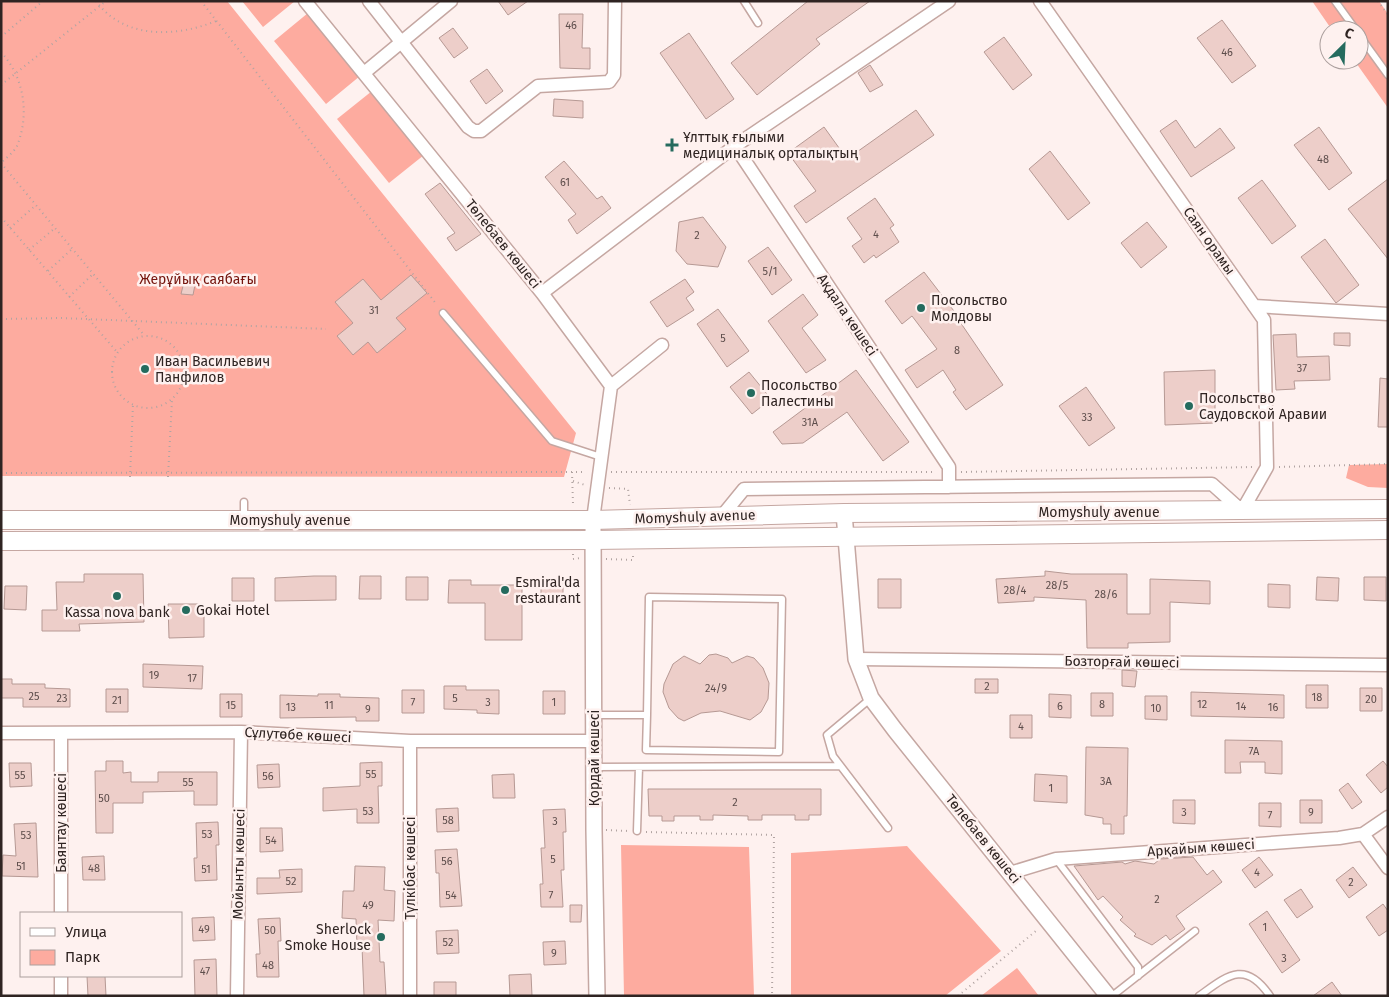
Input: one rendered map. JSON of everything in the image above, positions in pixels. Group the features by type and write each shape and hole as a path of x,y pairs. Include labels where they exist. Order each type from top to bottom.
{"main road":[{"name":"Momyshuly avenue","path":"1,520 593,520 844,513 1388,509"},
{"name":"Momyshuly avenue","path":"1,541 593,540 1388,530"}],"street":[{"name":"Төлебаев көшесі","path":"305,1 542,293 611,386"},
{"path":"369,1 468,127 474,131 481,131 538,86 609,82 614,75 615,1"},
{"path":"364,73 452,1"},
{"path":"542,293 735,146 949,1"},
{"name":"Саян орамы","path":"1040,1 1264,320 1267,467"},
{"name":"Ақдала көшесі","path":"735,146 949,467 949,487"},
{"path":"1254,306 1388,314"},
{"path":"593,520 611,386 662,346"},
{"path":"722,516 744,489 1212,484 1242,511 1267,467"},
{"name":"Төлебаев көшесі","path":"844,513 856,659 871,698 1108,996"},
{"name":"Қордай көшесі","path":"593,520 594,830 597,996"},
{"name":"Бозторғай көшесі","path":"856,659 1388,665"},
{"name":"Сұлутөбе көшесі","path":"1,733 241,732 410,741 594,741"},
{"name":"Мойынты көшесі","path":"237,996 241,732"},
{"name":"Баянтау көшесі","path":"61,733 61,912"},
{"name":"Түлкібас көшесі","path":"410,741 410,996"},
{"name":"Арқайым көшесі","path":"1010,873 1056,859 1339,838 1364,834 1388,817"},
{"path":"1364,834 1388,868"},
{"path":"61,977 61,996"}],"lane":[{"path":"744,1 758,23"},
{"path":"1335,1 1349,20"},
{"path":"1369,49 1388,75"},
{"path":"443,313 552,441 602,457"},
{"path":"244,502 244,520"},
{"path":"649,597 782,599 780,752 646,750 647,715 649,597"},
{"path":"871,698 827,735 832,756 888,828"},
{"path":"594,715 647,715"},
{"path":"594,767 840,766"},
{"path":"637,831 639,767"},
{"path":"1056,859 1138,967 1138,976"},
{"path":"1112,996 1195,932"},
{"path":"1199,996 1230,974 1240,974 1261,982 1270,996"}],"path":[{"path":"1,37 43,1"},
{"path":"96,1 99,6 118,21 157,33 180,32 216,21"},
{"path":"1,85 106,1"},
{"path":"201,1 443,313"},
{"path":"1378,1 1388,15"},
{"path":"1,52 11,62 22,90 24,119 16,148 1,163 144,335"},
{"path":"10,228 36,205"},
{"path":"1,217 117,353"},
{"path":"29,250 55,228"},
{"path":"48,272 72,249"},
{"path":"69,297 93,274"},
{"path":"1,319 132,321 326,329"},
{"path":"144,335 157,336 167,340 176,348 182,358 185,369 184,381 172,400 162,406 150,408 133,404 118,393 113,381 112,369 117,353 132,339 144,335"},
{"path":"168,477 172,400"},
{"path":"130,476 133,404"},
{"path":"1,473 949,472 1388,464"},
{"path":"572,472 573,481"},
{"path":"594,830 774,835 772,996"},
{"path":"958,996 1048,921"}],"green space":[{"name":"Жерұйық саябағы","path":"1,1 227,1 576,433 564,477 1,476"},
{"path":"242,1 295,1 263,27"},
{"path":"1312,1 1379,1 1388,14 1388,108 1361,70 1369,70 1369,20 1325,20"},
{"path":"308,13 360,76 326,104 274,41"},
{"path":"372,91 424,155 389,183 337,119"},
{"path":"1388,464 1388,488 1368,487 1346,478 1349,465"},
{"path":"621,845 749,847 754,996 624,996"},
{"path":"907,846 1001,951 945,996 791,996 791,853"},
{"path":"1017,968 1039,996 981,996"}],"building":[{"path":"498,1 528,1 508,15"},
{"path":"808,1 870,1 816,39 820,44 757,95 731,63"},
{"path":"559,14 583,14 582,48 590,48 590,69 560,68"},
{"path":"1222,20 1256,66 1232,83 1197,38"},
{"path":"453,28 468,48 454,58 439,38"},
{"path":"689,33 734,99 706,119 660,53"},
{"path":"1004,37 1032,75 1013,90 984,52"},
{"path":"870,65 883,85 870,92 858,73"},
{"path":"487,69 503,91 486,104 470,81"},
{"path":"554,99 583,101 583,118 553,116"},
{"path":"916,110 934,135 806,223 794,206 816,191 788,153 824,127 847,159"},
{"path":"1176,120 1195,148 1220,128 1235,148 1191,177 1160,131"},
{"path":"1319,127 1352,173 1329,190 1294,145"},
{"path":"1050,151 1090,203 1068,220 1029,169"},
{"path":"564,161 597,199 602,196 611,208 577,234 568,220 576,214 545,177"},
{"path":"1388,179 1388,259 1348,209"},
{"path":"1262,180 1296,226 1272,244 1238,198"},
{"path":"440,183 481,234 456,251 447,238 455,233 425,194"},
{"path":"875,198 894,225 890,228 899,242 876,258 874,255 864,263 852,246 862,239 847,218"},
{"path":"703,217 726,247 718,267 687,264 676,251 679,222"},
{"path":"1147,222 1167,247 1141,268 1121,243"},
{"path":"1325,239 1359,285 1336,303 1301,257"},
{"path":"768,247 792,280 772,295 748,261"},
{"path":"924,272 957,315 1003,385 966,410 953,392 956,390 943,370 917,388 905,370 937,349 912,316 902,324 885,301"},
{"path":"411,275 427,293 396,318 406,329 377,353 368,342 353,355 337,336 353,323 335,302 363,279 381,300"},
{"path":"685,279 694,292 686,298 694,310 667,327 650,302"},
{"path":"184,282 195,285 193,295 181,294"},
{"path":"803,294 818,315 802,328 826,360 806,373 768,321"},
{"path":"718,309 749,351 727,367 697,324"},
{"path":"1334,333 1350,333 1350,346 1334,345"},
{"path":"1296,334 1297,357 1329,356 1330,380 1294,381 1295,389 1276,390 1273,335"},
{"path":"856,370 909,442 883,461 847,412 803,443 782,444 773,432"},
{"name":"Посольство Саудовской Аравии","path":"1215,370 1215,423 1165,425 1164,372"},
{"name":"Посольство Палестины","path":"749,372 771,399 752,414 730,387"},
{"path":"1380,378 1388,379 1388,427 1378,427"},
{"path":"1086,387 1115,428 1089,446 1059,406"},
{"path":"1045,571 1071,574 1127,574 1127,614 1150,614 1150,579 1210,581 1210,604 1170,602 1170,642 1128,643 1128,648 1087,648 1086,600 1034,597 1034,601 998,603 996,579 1045,576"},
{"path":"84,574 143,574 144,622 79,624 80,631 42,631 42,610 57,610 56,582 84,582"},
{"path":"336,576 336,600 275,601 275,578"},
{"path":"360,576 381,576 381,599 359,599"},
{"path":"406,577 428,577 428,600 406,600"},
{"path":"1317,577 1339,578 1338,601 1316,600"},
{"path":"1364,577 1386,577 1386,601 1364,600"},
{"path":"232,578 254,578 254,601 232,601"},
{"path":"878,579 901,579 901,608 878,608"},
{"path":"449,580 471,580 471,585 522,585 522,640 485,640 485,603 448,603"},
{"path":"541,581 563,581 563,604 541,604"},
{"path":"1268,584 1290,585 1290,608 1268,607"},
{"path":"5,586 27,586 26,610 4,609"},
{"path":"168,604 204,604 204,637 169,638"},
{"path":"716,654 728,658 732,663 747,656 754,658 763,668 769,683 768,699 761,712 750,720 720,711 701,713 684,721 678,718 669,708 663,692 664,684 673,664 684,656 700,664 709,655"},
{"path":"143,664 203,666 202,689 143,687"},
{"path":"1122,670 1137,671 1135,687 1122,686"},
{"path":"1,679 12,679 12,684 45,684 45,688 70,689 70,707 23,707 23,698 1,698"},
{"path":"975,679 998,679 998,693 975,693"},
{"path":"1306,685 1328,685 1328,708 1306,708"},
{"path":"444,686 466,686 466,690 499,690 499,714 477,713 477,710 444,709"},
{"path":"1360,688 1382,688 1382,711 1360,711"},
{"path":"106,689 128,689 128,712 106,712"},
{"path":"402,690 424,690 424,713 402,713"},
{"path":"543,691 565,691 565,714 543,714"},
{"path":"1191,692 1284,695 1284,718 1191,716"},
{"path":"1091,693 1113,693 1113,716 1091,716"},
{"path":"220,694 242,694 242,717 220,717"},
{"path":"318,694 340,694 340,697 379,698 379,721 356,721 356,717 280,718 280,695 318,696"},
{"path":"1049,694 1071,695 1071,718 1049,717"},
{"path":"1145,696 1167,696 1167,720 1145,719"},
{"path":"1010,715 1032,715 1032,738 1010,738"},
{"path":"1225,740 1282,741 1282,774 1265,773 1265,762 1240,762 1241,773 1225,773"},
{"path":"1086,747 1128,748 1127,816 1124,816 1124,834 1111,834 1111,824 1103,824 1103,818 1085,815"},
{"path":"106,761 123,761 123,773 131,772 131,782 158,782 158,772 217,772 217,805 194,805 194,791 143,792 143,803 113,803 113,833 96,833 95,771 106,771"},
{"path":"1383,761 1388,767 1388,787 1381,793 1366,775"},
{"path":"382,762 382,786 378,786 379,823 357,823 357,809 323,811 323,788 360,786 360,763"},
{"path":"9,763 31,763 32,786 10,787"},
{"path":"279,764 280,787 258,788 257,765"},
{"path":"514,774 515,798 493,798 492,775"},
{"path":"1035,774 1067,776 1067,803 1034,801"},
{"path":"1348,783 1362,802 1352,809 1339,790"},
{"path":"648,789 821,789 821,815 809,815 809,820 795,820 795,815 762,815 762,820 748,820 748,816 713,815 713,820 700,820 700,816 674,816 674,821 662,821 662,816 649,816"},
{"path":"1173,800 1195,800 1195,824 1173,823"},
{"path":"1300,800 1322,800 1322,823 1300,823"},
{"path":"1259,803 1281,803 1281,827 1259,826"},
{"path":"458,808 459,831 437,832 436,809"},
{"path":"565,809 566,832 563,832 564,870 561,870 563,907 541,907 540,884 543,884 541,848 545,848 543,810"},
{"path":"218,822 219,845 216,845 217,880 195,881 194,858 197,858 196,823"},
{"path":"36,823 38,877 2,876 3,855 16,856 14,824"},
{"path":"260,828 282,828 283,851 260,852"},
{"path":"457,849 462,906 440,907 439,873 436,873 435,850"},
{"path":"104,856 105,880 83,880 82,857"},
{"path":"1193,857 1207,875 1213,870 1222,882 1176,916 1185,929 1170,940 1166,935 1152,945 1134,936 1136,934 1120,920 1123,917 1103,896 1098,900 1074,866 1122,862 1125,864 1135,861 1154,864 1160,859"},
{"path":"1259,857 1273,875 1255,888 1242,870"},
{"path":"355,866 385,867 384,890 395,891 394,921 378,920 380,962 384,962 386,996 364,996 362,946 357,946 356,919 342,918 343,891 354,891"},
{"path":"1353,867 1367,885 1349,898 1336,880"},
{"path":"302,869 302,892 257,894 257,878 280,878 279,870"},
{"path":"1301,889 1313,907 1297,918 1284,900"},
{"path":"1383,904 1388,911 1388,930 1379,936 1366,917"},
{"path":"570,905 582,905 581,922 570,922"},
{"path":"1267,911 1300,960 1282,973 1249,924"},
{"path":"214,917 215,940 193,941 192,918"},
{"path":"280,918 281,941 278,941 279,977 257,977 256,954 260,954 258,919"},
{"path":"458,930 459,953 437,954 436,931"},
{"path":"565,941 566,964 544,965 543,942"},
{"path":"216,959 217,996 195,996 194,960"},
{"path":"531,974 532,996 510,996 509,975"},
{"path":"87,977 105,977 106,996 88,996"},
{"path":"434,982 456,982 456,996 434,996"},
{"path":"1332,982 1342,996 1313,996"}],"place":[{"name":"Ұлттық ғылыми медициналық орталықтың","path":"672,145"},
{"name":"Посольство Молдовы","path":"921,308"},
{"name":"Иван Васильевич Панфилов","path":"145,369"},
{"name":"Посольство Палестины","path":"751,393"},
{"name":"Посольство Саудовской Аравии","path":"1189,406"},
{"name":"Esmiral'da restaurant","path":"505,590"},
{"name":"Kassa nova bank","path":"117,596"},
{"name":"Gokai Hotel","path":"186,610"},
{"name":"Sherlock Smoke House","path":"381,937"}]}
